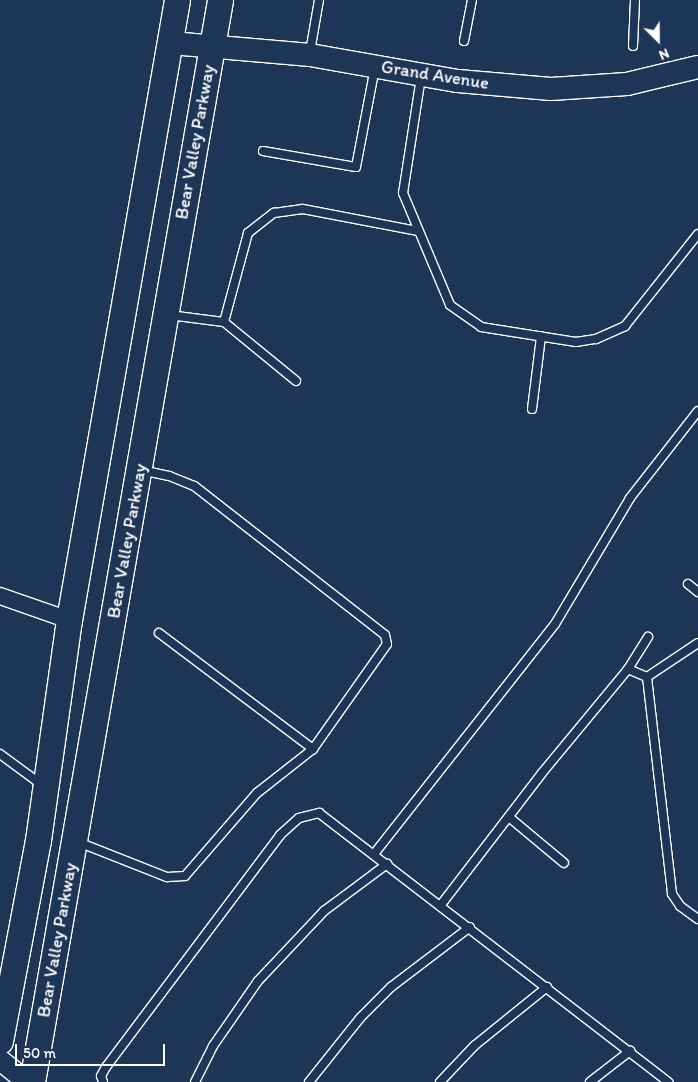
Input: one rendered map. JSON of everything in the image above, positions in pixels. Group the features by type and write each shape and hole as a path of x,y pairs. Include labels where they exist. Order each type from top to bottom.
{"main road":[{"name":"Bear Valley Parkway","path":"0,1041 45,788 69,620 177,0"},
{"name":"Bear Valley Parkway","path":"32,1082 220,0"},
{"name":"Grand Avenue","path":"171,43 310,55 422,73 458,81 551,89 627,84 698,67"}],"street":[{"path":"0,596 69,620"},
{"path":"0,1060 27,1082"}],"lane":[{"path":"310,55 319,0"},
{"path":"464,41 472,0"},
{"path":"632,46 635,0"},
{"path":"263,151 356,167 376,66"},
{"path":"422,73 403,193 417,231 450,305 481,327 576,342 596,340 625,326 698,234"},
{"path":"224,322 248,234 274,213 302,209 417,231"},
{"path":"166,315 224,322 296,381"},
{"path":"532,410 541,336"},
{"path":"374,854 555,624 630,498 698,411"},
{"path":"75,840 167,877 185,876 257,793 313,749 387,644 386,635 194,486 169,476 139,470"},
{"path":"688,584 698,592"},
{"path":"159,633 313,749"},
{"path":"440,906 510,818 542,773 628,669 648,637"},
{"path":"647,677 698,643"},
{"path":"628,669 647,677"},
{"path":"647,677 672,894 680,906 698,918"},
{"path":"0,754 45,788"},
{"path":"103,1082 101,1076 106,1067 280,835 299,818 319,813 470,927 668,1082"},
{"path":"510,818 564,864"},
{"path":"195,1082 213,1046 258,981 324,911 387,864"},
{"path":"309,1082 360,1018 390,987 470,927"},
{"path":"440,1082 474,1046 547,987"},
{"path":"590,1082 630,1052"}]}
